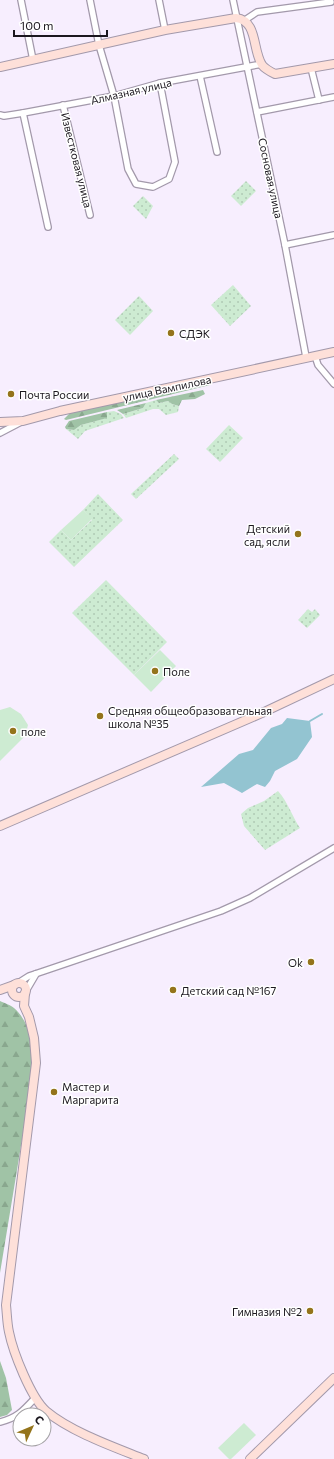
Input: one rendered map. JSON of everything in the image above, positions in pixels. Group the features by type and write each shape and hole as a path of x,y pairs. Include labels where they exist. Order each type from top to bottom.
{"street":[{"path":"21,0 33,60"},
{"path":"90,0 99,45 114,96 128,169 136,184 153,187 168,180 175,162 160,83"},
{"path":"159,0 165,30"},
{"name":"Сосновая улица","path":"233,0 285,245 306,358"},
{"path":"245,20 258,12 331,2"},
{"path":"0,67 165,30 236,18 245,20 249,24 262,64 269,71 275,74 334,64"},
{"name":"Алмазная улица","path":"0,115 4,116 23,113 114,96 160,83 262,64"},
{"path":"311,68 319,100"},
{"path":"200,76 217,152"},
{"path":"257,112 334,97"},
{"name":"Известковая улица","path":"63,105 90,215"},
{"path":"23,113 48,227"},
{"path":"285,245 334,235"},
{"name":"улица Вампилова","path":"0,422 23,421 334,352"},
{"path":"315,356 318,365 334,384"},
{"path":"0,433 23,421"},
{"path":"0,826 262,714 334,679"},
{"path":"15,989 36,974 221,911 262,891 334,848"},
{"path":"24,1006 26,992 36,974"},
{"path":"0,991 15,989 23,984 26,992"},
{"path":"15,989 20,997 26,992"},
{"path":"15,989 29,1017 34,1038 36,1063 6,1305 9,1333 22,1370 35,1398 47,1411 67,1426 144,1459"},
{"path":"250,1459 334,1378"},
{"path":"0,1422 10,1420 20,1414 35,1398"}],"green space":[{"path":"246,181 256,191 241,206 231,196"},
{"path":"143,196 153,206 146,219 133,206"},
{"path":"233,285 251,306 230,326 211,305"},
{"path":"139,296 153,311 130,335 115,320"},
{"path":"209,382 210,385 66,420 64,419 70,413"},
{"path":"203,390 205,394 195,399 182,400 179,406 168,401 159,403 156,400"},
{"path":"156,400 159,403 168,401 179,406 178,412 166,415 159,409 153,409 126,418 123,414 143,408 146,403"},
{"path":"146,403 143,408 123,414 117,410"},
{"path":"114,411 121,414 124,418 85,431 78,439 66,429 74,430 81,425 106,418 107,412"},
{"path":"107,412 107,418 81,425 74,430 66,429 65,427 69,421"},
{"path":"229,425 243,438 220,462 206,449"},
{"path":"174,454 179,459 136,499 131,494"},
{"path":"98,494 123,520 74,567 49,542 61,530 71,540 92,520 83,510"},
{"path":"83,510 92,519 71,540 61,530"},
{"path":"106,580 167,642 134,675 72,613"},
{"path":"308,609 312,612 315,609 320,615 307,628 298,620"},
{"name":"Поле","path":"160,650 176,666 151,692 134,675"},
{"name":"поле","path":"10,707 21,714 28,725 25,736 0,761 0,710"},
{"path":"278,791 285,800 300,828 265,850 244,826 241,814 248,808 264,801"},
{"path":"0,1001 14,1008 21,1015 29,1032 32,1050 32,1079 0,1273"},
{"path":"0,1361 6,1378 12,1410 7,1415 0,1417"},
{"path":"244,1423 256,1435 231,1459 229,1459 218,1448"}],"water":[{"path":"287,718 310,721 312,737 297,759 275,771 265,787 257,784 242,793 224,783 201,787 239,754 253,750 271,728 282,724"}],"waterway":[{"path":"310,721 322,714"}],"place":[{"name":"СДЭК","path":"171,333"},
{"name":"Почта России","path":"11,394"},
{"name":"Детский сад, ясли","path":"298,534"},
{"name":"Поле","path":"155,671"},
{"name":"Средняя общеобразовательная школа №35","path":"100,716"},
{"name":"поле","path":"13,731"},
{"name":"Ok","path":"311,962"},
{"name":"Детский сад №167","path":"173,990"},
{"name":"Мастер и Маргарита","path":"54,1092"},
{"name":"Гимназия №2","path":"310,1311"}]}
